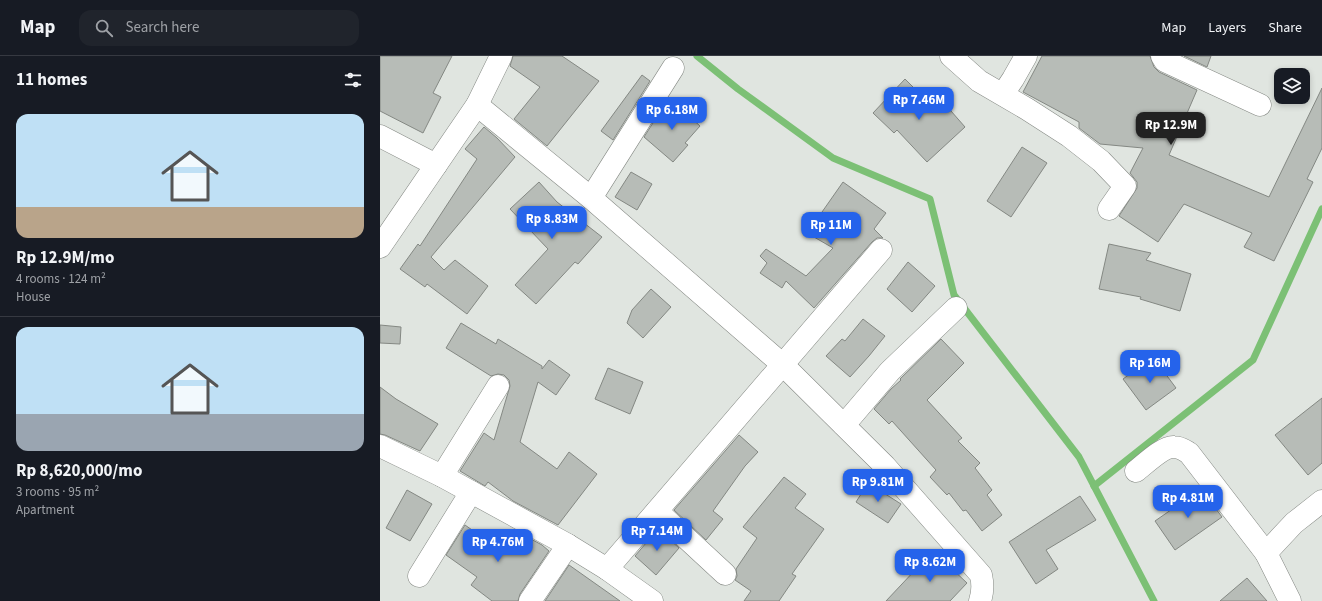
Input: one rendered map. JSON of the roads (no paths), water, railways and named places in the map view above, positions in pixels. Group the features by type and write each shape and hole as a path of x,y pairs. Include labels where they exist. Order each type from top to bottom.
{"street":[{"path":"380,247 476,105 501,56"},
{"path":"951,56 979,81 1003,94 1069,136 1101,161 1125,186 1108,209"},
{"path":"1003,94 1026,56"},
{"path":"1162,56 1165,61 1260,105"},
{"path":"591,198 673,68"},
{"path":"476,105 591,198 783,365 844,425 885,466 981,575 983,584 980,601"},
{"path":"380,136 436,165"},
{"path":"607,569 881,250"},
{"path":"844,425 890,371 956,308"},
{"path":"442,476 498,386"},
{"path":"380,446 442,476 568,545 607,569 652,601"},
{"path":"1136,471 1160,452 1172,446 1189,453 1266,553 1290,601"},
{"path":"419,576 471,492"},
{"path":"1266,553 1294,523 1322,501"},
{"path":"657,512 725,574"},
{"path":"530,601 568,545"}],"waterway":[{"path":"697,56 738,89 833,158 930,199 954,295 1079,457 1154,601"},
{"path":"1094,486 1253,360 1322,209"}]}
